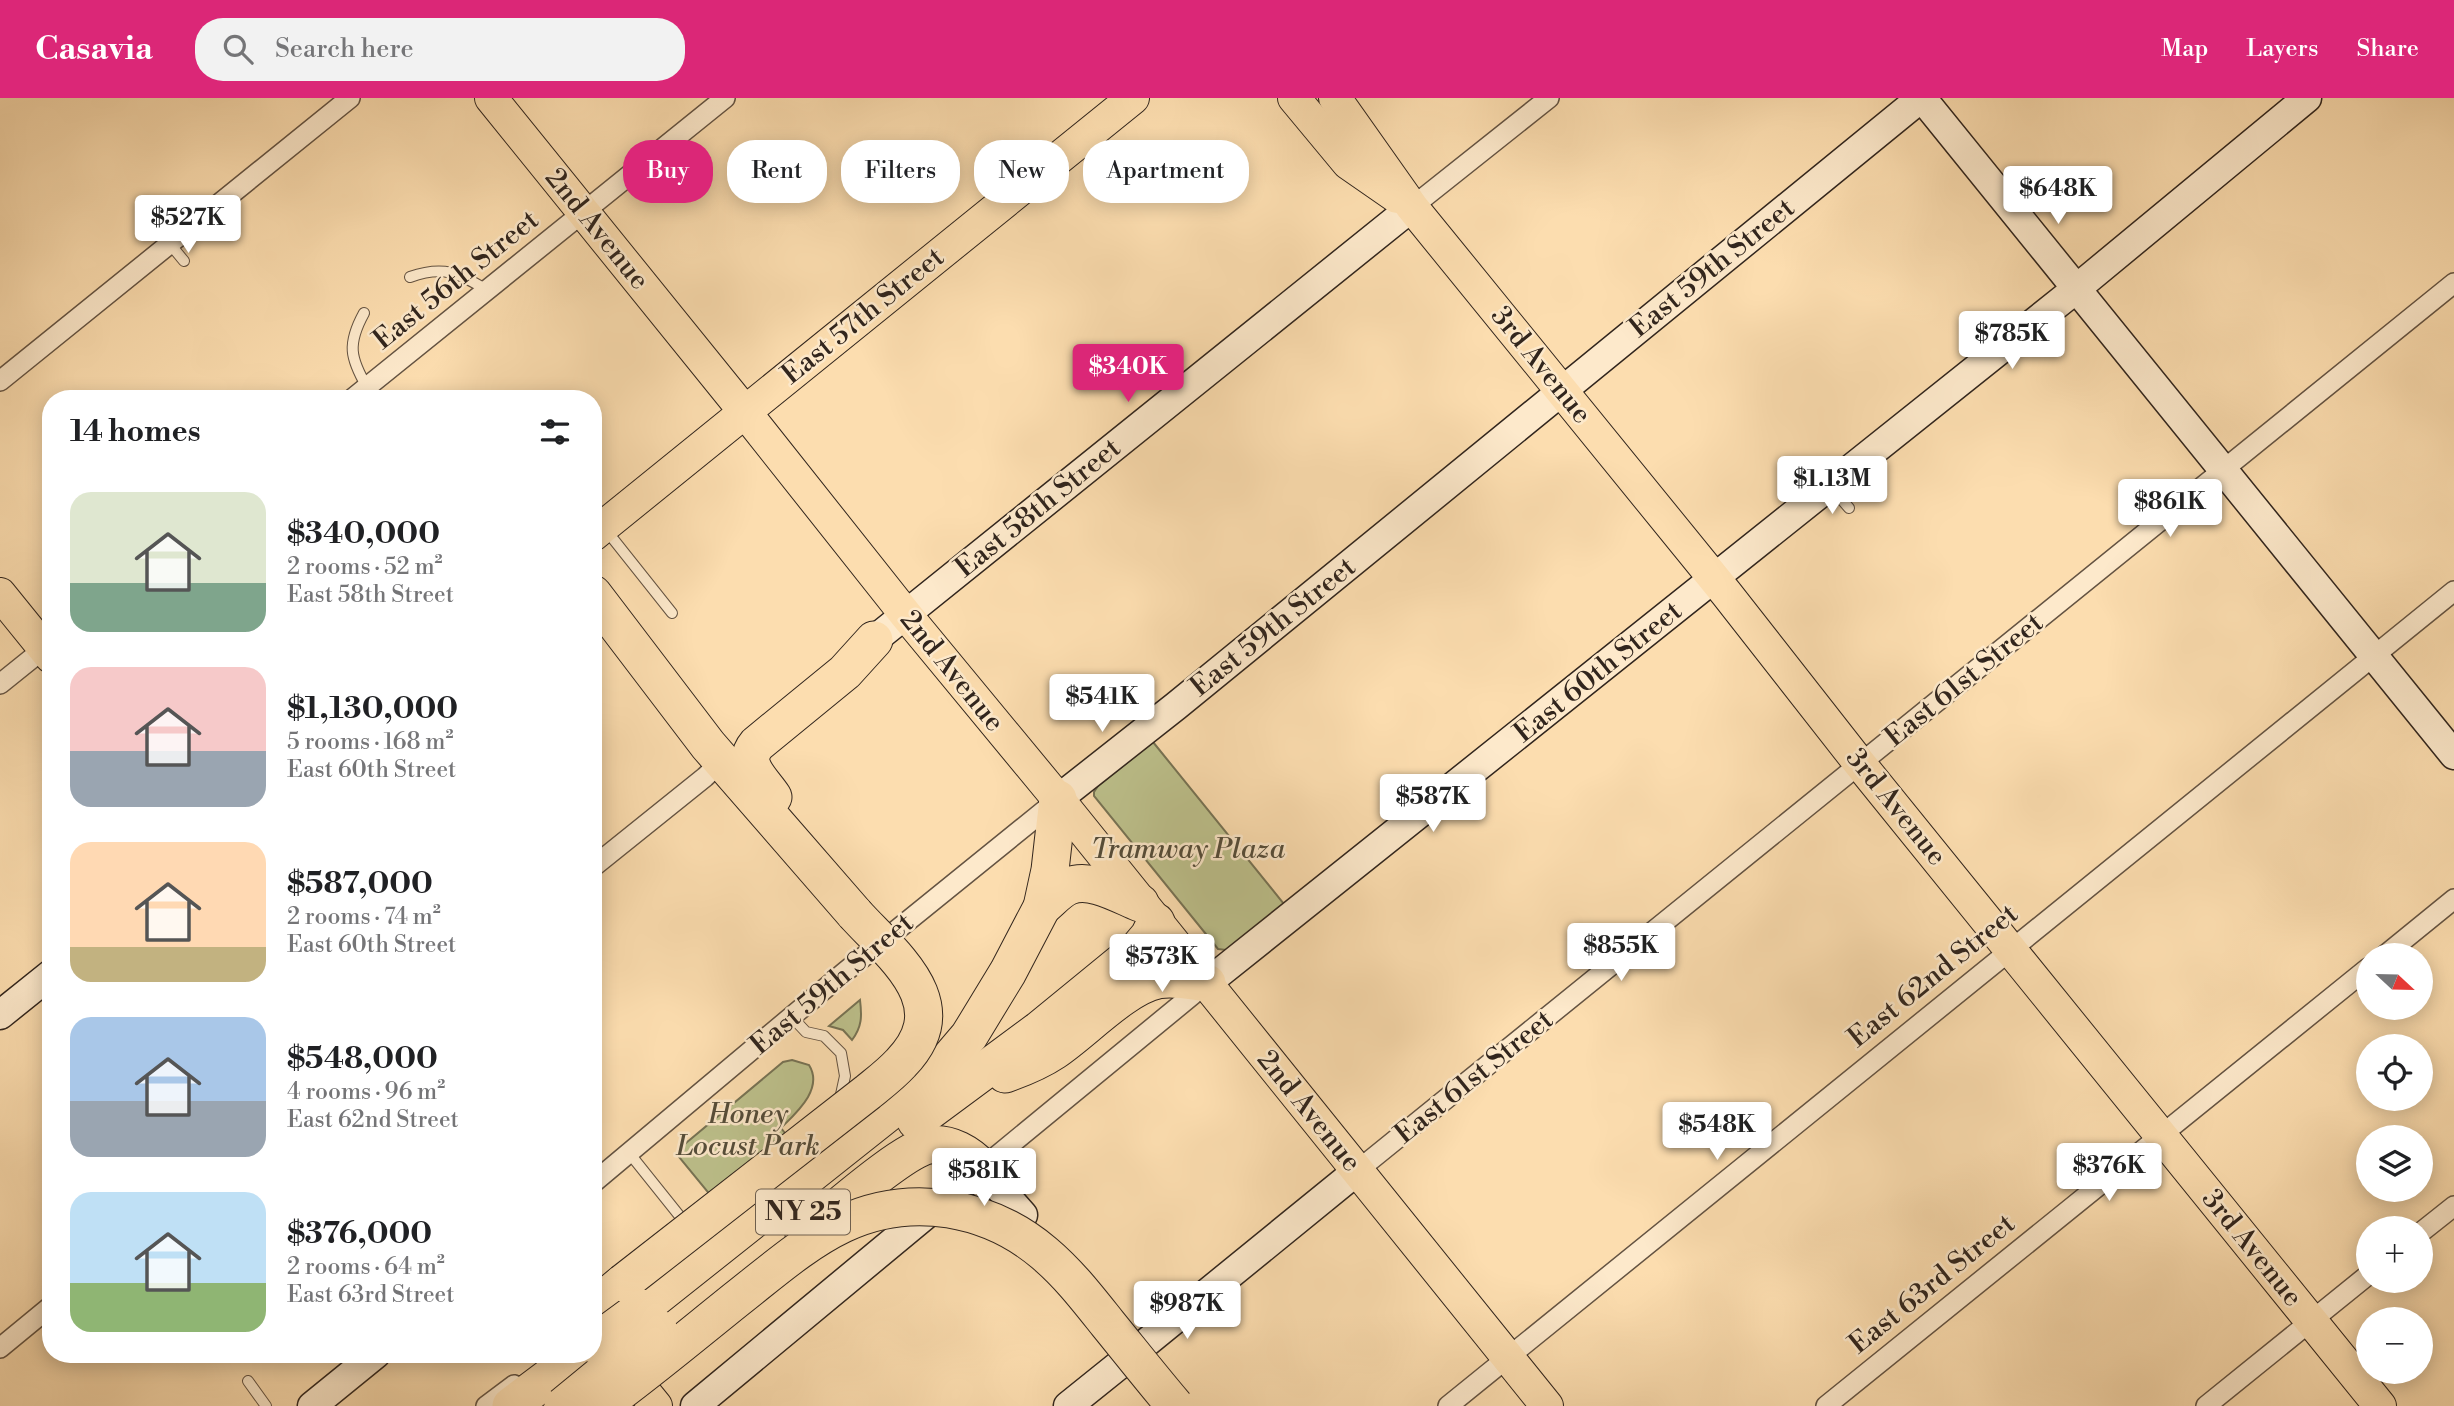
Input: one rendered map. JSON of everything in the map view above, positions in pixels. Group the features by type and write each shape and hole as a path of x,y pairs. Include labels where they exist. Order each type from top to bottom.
{"highway":[{"path":"602,606 721,760 912,976 919,990 923,1013 921,1031 902,1063 602,1301"},
{"path":"812,865 772,795 753,770 749,756 757,744 845,672 874,640"},
{"name":"NY 25","path":"563,1406 650,1318 936,1073 969,1036 1008,972 1042,907 1050,870 1058,799"},
{"name":"NY 25","path":"1042,907 1061,890 1081,884 1097,886 1148,912"},
{"path":"948,1096 1039,1030 1138,950 1149,936 1148,912"},
{"name":"NY 25","path":"602,1340 650,1318 948,1096 1038,1061 1145,984 1168,979 1207,984"},
{"path":"585,1406 650,1318 908,1155 929,1145 949,1146 969,1155 982,1168"},
{"path":"601,1406 808,1244 856,1218 876,1211 907,1207 974,1214 1018,1234 1043,1252 1076,1284 1175,1406"},
{"path":"487,1406 530,1363"},
{"path":"511,1406 568,1363"}],"main road":[{"name":"2nd Avenue","path":"491,98 1547,1406"},
{"name":"East 57th Street","path":"602,528 1133,98"},
{"name":"3rd Avenue","path":"1335,98 1412,207 2380,1406"},
{"path":"1921,98 2454,755"},
{"name":"East 59th Street","path":"1058,799 1176,706 1921,98"},
{"name":"East 60th Street","path":"1207,984 2076,289 2307,98"},
{"name":"3rd Avenue","path":"1302,103 1348,163 1412,207"},
{"name":"East 58th Street","path":"874,640 1412,207"},
{"path":"0,594 42,642"},
{"path":"0,1015 42,981"},
{"path":"982,1168 1023,1215"},
{"name":"East 60th Street","path":"695,1406 982,1168"},
{"name":"East 61st Street","path":"1147,1342 1357,1171"},
{"path":"602,1338 656,1406"},
{"path":"312,1406 365,1363"},
{"path":"1068,1406 1119,1364"}],"street":[{"path":"0,381 350,98"},
{"name":"East 56th Street","path":"364,390 725,98"},
{"name":"East 58th Street","path":"1412,207 1549,98"},
{"name":"East 61st Street","path":"1357,1171 2454,283"},
{"name":"East 62nd Street","path":"1448,1406 2454,591"},
{"name":"East 58th Street","path":"602,860 837,665 874,640"},
{"path":"0,684 42,653"},
{"name":"East 59th Street","path":"602,1177 791,1016 1058,799"},
{"path":"2400,943 2454,899"},
{"name":"East 63rd Street","path":"1826,1406 2356,978"},
{"name":"East 60th Street","path":"982,1168 1207,984"},
{"path":"602,1326 650,1318 790,1166"},
{"path":"2433,1223 2454,1206"},
{"path":"2206,1406 2356,1285"},
{"path":"0,1348 42,1313"},
{"path":"487,1406 542,1363"}],"lane":[{"path":"170,244 184,261"},
{"path":"410,277 423,272 452,271 487,290"},
{"path":"360,390 352,344 364,313"},
{"path":"1830,486 1849,508"},
{"path":"602,535 672,614"},
{"path":"790,1166 828,1124 841,1097 845,1076 844,1059 837,1046 824,1036 806,1032 791,1016"},
{"path":"630,1154 682,1220"},
{"path":"248,1381 266,1406"}],"green space":[{"name":"Tramway Plaza","path":"1153,742 1284,904 1226,950 1218,949 1094,796 1098,786"},
{"name":"Honey Locust Park","path":"860,1000 858,1031 852,1040 843,1030 829,1026"},
{"name":"Honey Locust Park","path":"792,1060 809,1065 813,1083 806,1100 781,1128 789,1138 711,1196 679,1157 680,1148 783,1062"}]}
